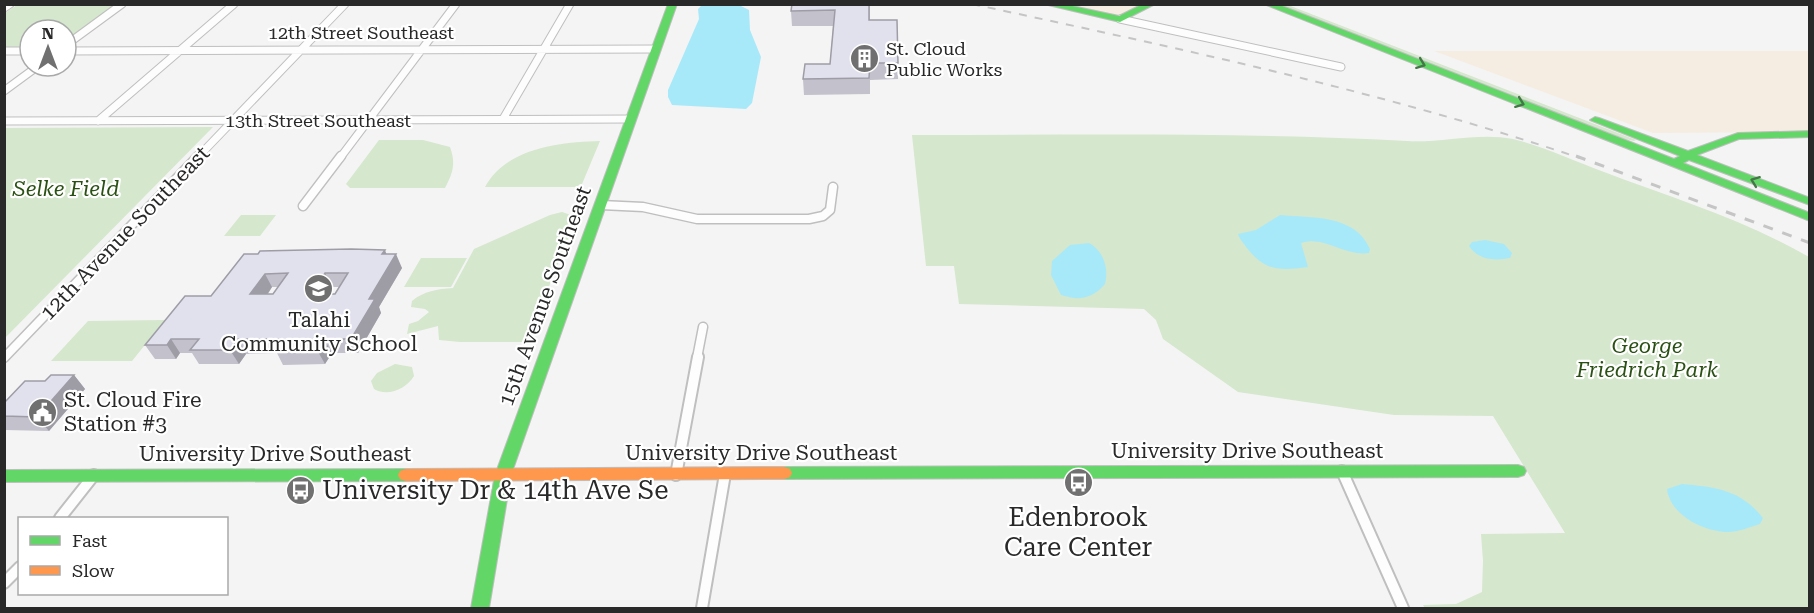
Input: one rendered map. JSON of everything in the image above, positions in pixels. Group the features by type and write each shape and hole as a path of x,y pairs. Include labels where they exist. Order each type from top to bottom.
{"main road":[{"name":"15th Avenue Southeast","path":"480,609 495,504 502,475 673,4"},
{"path":"1048,4 1120,19 1152,4"},
{"path":"1268,4 1809,217"},
{"path":"1298,4 1809,201"},
{"path":"1674,164 1737,136 1809,134"},
{"name":"University Drive Southeast","path":"4,476 1518,471"}],"street":[{"path":"4,8 10,4"},
{"path":"78,36 122,4"},
{"path":"98,121 234,4"},
{"name":"12th Avenue Southeast","path":"4,358 345,4"},
{"path":"303,206 456,4"},
{"path":"503,119 570,4"},
{"path":"1120,19 1341,68"},
{"name":"12th Street Southeast","path":"78,51 656,49"},
{"path":"4,91 22,78"},
{"name":"13th Street Southeast","path":"4,121 632,119"},
{"path":"601,206 646,207 697,219 809,219 823,216 830,210 833,188"},
{"path":"676,475 703,327"},
{"path":"1342,471 1403,609"},
{"path":"702,609 725,474"},
{"path":"62,517 94,476"},
{"path":"4,583 18,569"}],"shaded area":[{"path":"1060,5 1146,5 1118,17"},
{"path":"1434,51 1809,51 1809,132 1653,133"}],"green space":[{"path":"17,5 117,5 78,33 78,18 18,18 18,49 5,49 5,13"},
{"path":"1276,5 1288,5 1636,140 1625,139"},
{"name":"Selke Field","path":"213,127 5,338 5,128"},
{"name":"George Friedrich Park","path":"912,135 1221,135 1420,141 1500,137 1548,150 1708,210 1759,231 1809,257 1809,608 1425,608 1423,605 1456,604 1482,592 1481,534 1565,533 1493,416 1394,415 1238,392 1163,339 1156,320 1144,309 959,304 954,266 926,266"},
{"path":"379,140 423,140 450,147 453,168 445,188 350,188 346,184"},
{"path":"600,141 582,184 575,187 485,187 494,174 506,164 535,150 568,143"},
{"path":"562,212 574,216 575,219 565,231 569,236 527,342 439,340 438,326 407,334 409,324 418,321 429,312 425,309 411,307 412,301 431,291 453,288 474,249 550,215"},
{"path":"241,215 276,215 260,236 224,236"},
{"path":"421,258 467,258 451,287 404,287"},
{"path":"165,320 132,361 51,361 88,321"},
{"path":"395,364 412,367 414,376 411,381 391,392 374,389 371,381 377,373"}],"water":[{"path":"701,6 741,6 749,10 750,30 761,57 752,103 746,109 672,105 668,97 668,90 699,19 698,9"},
{"path":"1280,215 1318,218 1343,224 1354,229 1363,238 1370,249 1369,253 1352,252 1310,241 1301,243 1308,267 1273,268 1259,261 1238,234 1256,230"},
{"path":"1485,240 1504,244 1512,253 1510,258 1482,257 1469,246 1472,242"},
{"path":"1089,243 1094,246 1104,261 1105,284 1090,296 1074,298 1061,295 1051,275 1052,261 1070,245"},
{"path":"1682,484 1717,489 1737,496 1746,501 1763,518 1760,524 1732,532 1709,529 1699,525 1681,514 1669,498 1667,489"}],"building":[{"name":"St. Cloud Public Works","path":"792,4 869,4 869,20 897,20 898,63 870,63 869,78 803,79 805,64 830,64 835,10 791,11"},
{"name":"Talahi Community School","path":"351,249 385,250 382,254 396,254 369,299 375,299 351,339 324,339 317,350 275,350 283,339 238,339 230,350 190,350 199,339 171,339 167,345 145,345 185,296 211,296 244,254 258,254 260,251","holes":["288,273 273,294 250,294 265,274","325,273 348,273 335,294 312,294"]},
{"path":"51,375 74,375 37,417 4,416 4,403 25,381 45,381"}],"railway":[{"path":"972,4 1202,54 1354,91 1580,158"},
{"path":"1576,156 1810,243"}],"traffic: fast":[{"path":"480,608 503,475 673,4"},
{"path":"1048,4 1120,19 1151,4"},
{"path":"1268,4 1810,217"},
{"path":"1595,120 1810,202"},
{"path":"1674,164 1698,150 1738,136 1810,134"},
{"path":"784,473 1518,471"},
{"path":"4,476 406,475"}],"traffic: slow":[{"path":"406,475 784,473"}],"place":[{"name":"St. Cloud Public Works","path":"865,58"},
{"name":"Talahi Community School","path":"319,289"},
{"name":"St. Cloud Fire Station #3","path":"43,412"},
{"name":"Edenbrook Care Center","path":"1078,483"},
{"name":"University Dr & 14th Ave Se","path":"301,490"}]}
